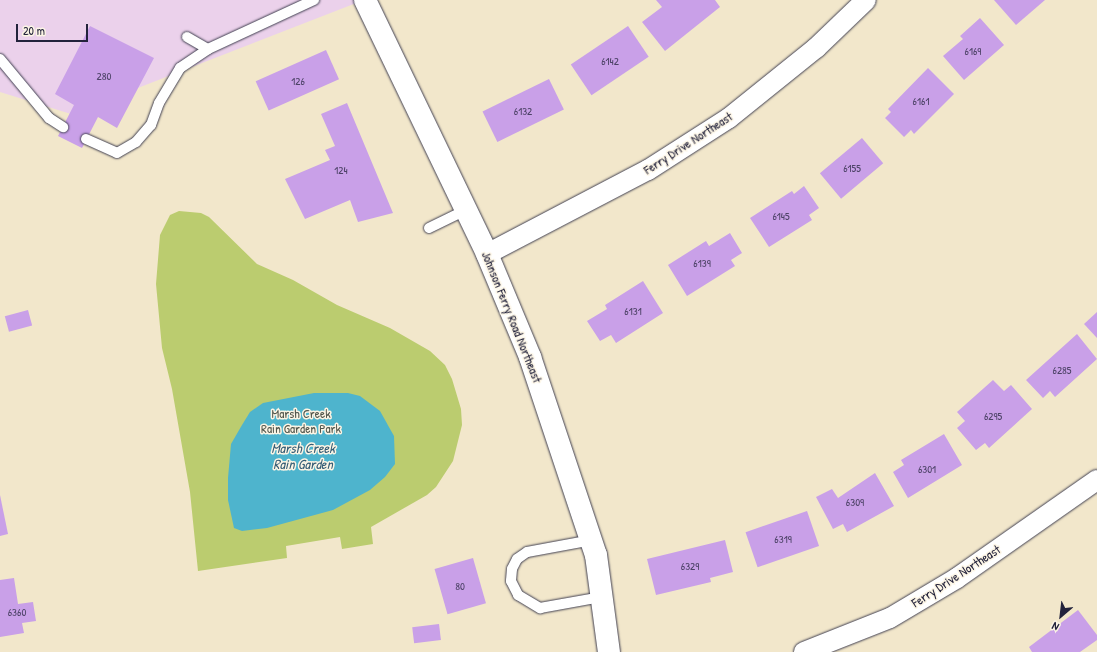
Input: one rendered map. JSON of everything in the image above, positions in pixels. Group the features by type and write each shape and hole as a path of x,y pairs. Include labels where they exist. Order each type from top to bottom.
{"street":[{"name":"Johnson Ferry Road Northeast","path":"365,0 487,254 530,357 592,540 602,597 609,652"},
{"name":"Ferry Drive Northeast","path":"487,254 648,170 729,118 816,48 866,0"},
{"name":"Ferry Drive Northeast","path":"804,652 890,618 957,578 1097,480"}],"lane":[{"path":"86,139 117,152 136,142 151,125 159,103 180,68 208,49 314,0"},
{"path":"187,37 208,49"},
{"path":"0,59 49,118 63,127"},
{"path":"429,228 466,210"},
{"path":"592,540 528,552 517,559 512,569 511,581 518,595 540,608 602,597"}],"shaded area":[{"path":"0,0 364,0 71,114 0,92"}],"green space":[{"name":"Marsh Creek Rain Garden Park","path":"179,211 201,213 209,217 257,264 293,280 337,305 390,328 430,351 445,365 452,379 461,409 462,425 453,461 436,487 427,495 371,527 373,544 342,549 340,537 286,546 287,558 198,571 190,492 172,389 162,348 156,284 160,235 170,215"}],"water":[{"name":"Marsh Creek Rain Garden","path":"314,393 348,393 360,396 380,411 394,436 395,464 385,477 370,490 333,510 267,528 242,531 234,528 228,500 228,478 231,444 242,425 250,412 263,403"}],"building":[{"path":"656,0 715,0 720,7 665,51 642,22 662,7"},
{"path":"994,0 1045,0 1016,25"},
{"path":"980,18 1004,45 964,80 943,56 963,39 960,36"},
{"path":"90,26 154,58 117,128 98,117 82,148 58,136 74,105 55,94"},
{"path":"628,26 649,57 591,95 571,65"},
{"path":"326,50 339,79 269,111 256,81"},
{"path":"928,68 954,94 914,134 911,130 904,137 885,118 891,112 888,109"},
{"path":"549,79 564,110 497,142 482,111"},
{"path":"347,103 393,213 358,222 350,200 305,219 285,179 330,160 325,150 335,146 321,114"},
{"path":"862,138 883,163 841,199 820,173"},
{"path":"804,186 819,208 809,215 812,220 769,247 750,218 792,191 794,194"},
{"path":"730,233 742,253 731,260 735,266 687,296 668,265 706,241 709,246"},
{"path":"643,281 663,313 616,343 611,335 600,341 587,321 607,309 605,305"},
{"path":"28,310 32,325 9,332 5,316"},
{"path":"1097,312 1097,338 1084,324"},
{"path":"1077,334 1097,359 1055,397 1050,391 1043,398 1026,380"},
{"path":"993,380 1004,391 1011,385 1032,409 989,448 985,443 976,450 957,428 965,421 957,412"},
{"path":"944,434 962,465 908,498 893,472 904,465 901,460"},
{"path":"875,473 894,506 847,532 843,524 833,529 816,497 832,489 838,498"},
{"path":"0,495 8,534 0,536"},
{"path":"807,511 819,546 758,567 746,532"},
{"path":"725,540 733,572 710,578 711,582 656,595 647,559"},
{"path":"473,558 486,603 448,614 435,569"},
{"path":"14,578 18,604 33,602 36,621 22,623 24,633 0,637 0,580"},
{"path":"1078,610 1097,635 1097,640 1080,652 1032,652 1029,647"},
{"path":"439,624 441,640 414,643 412,627"}]}
